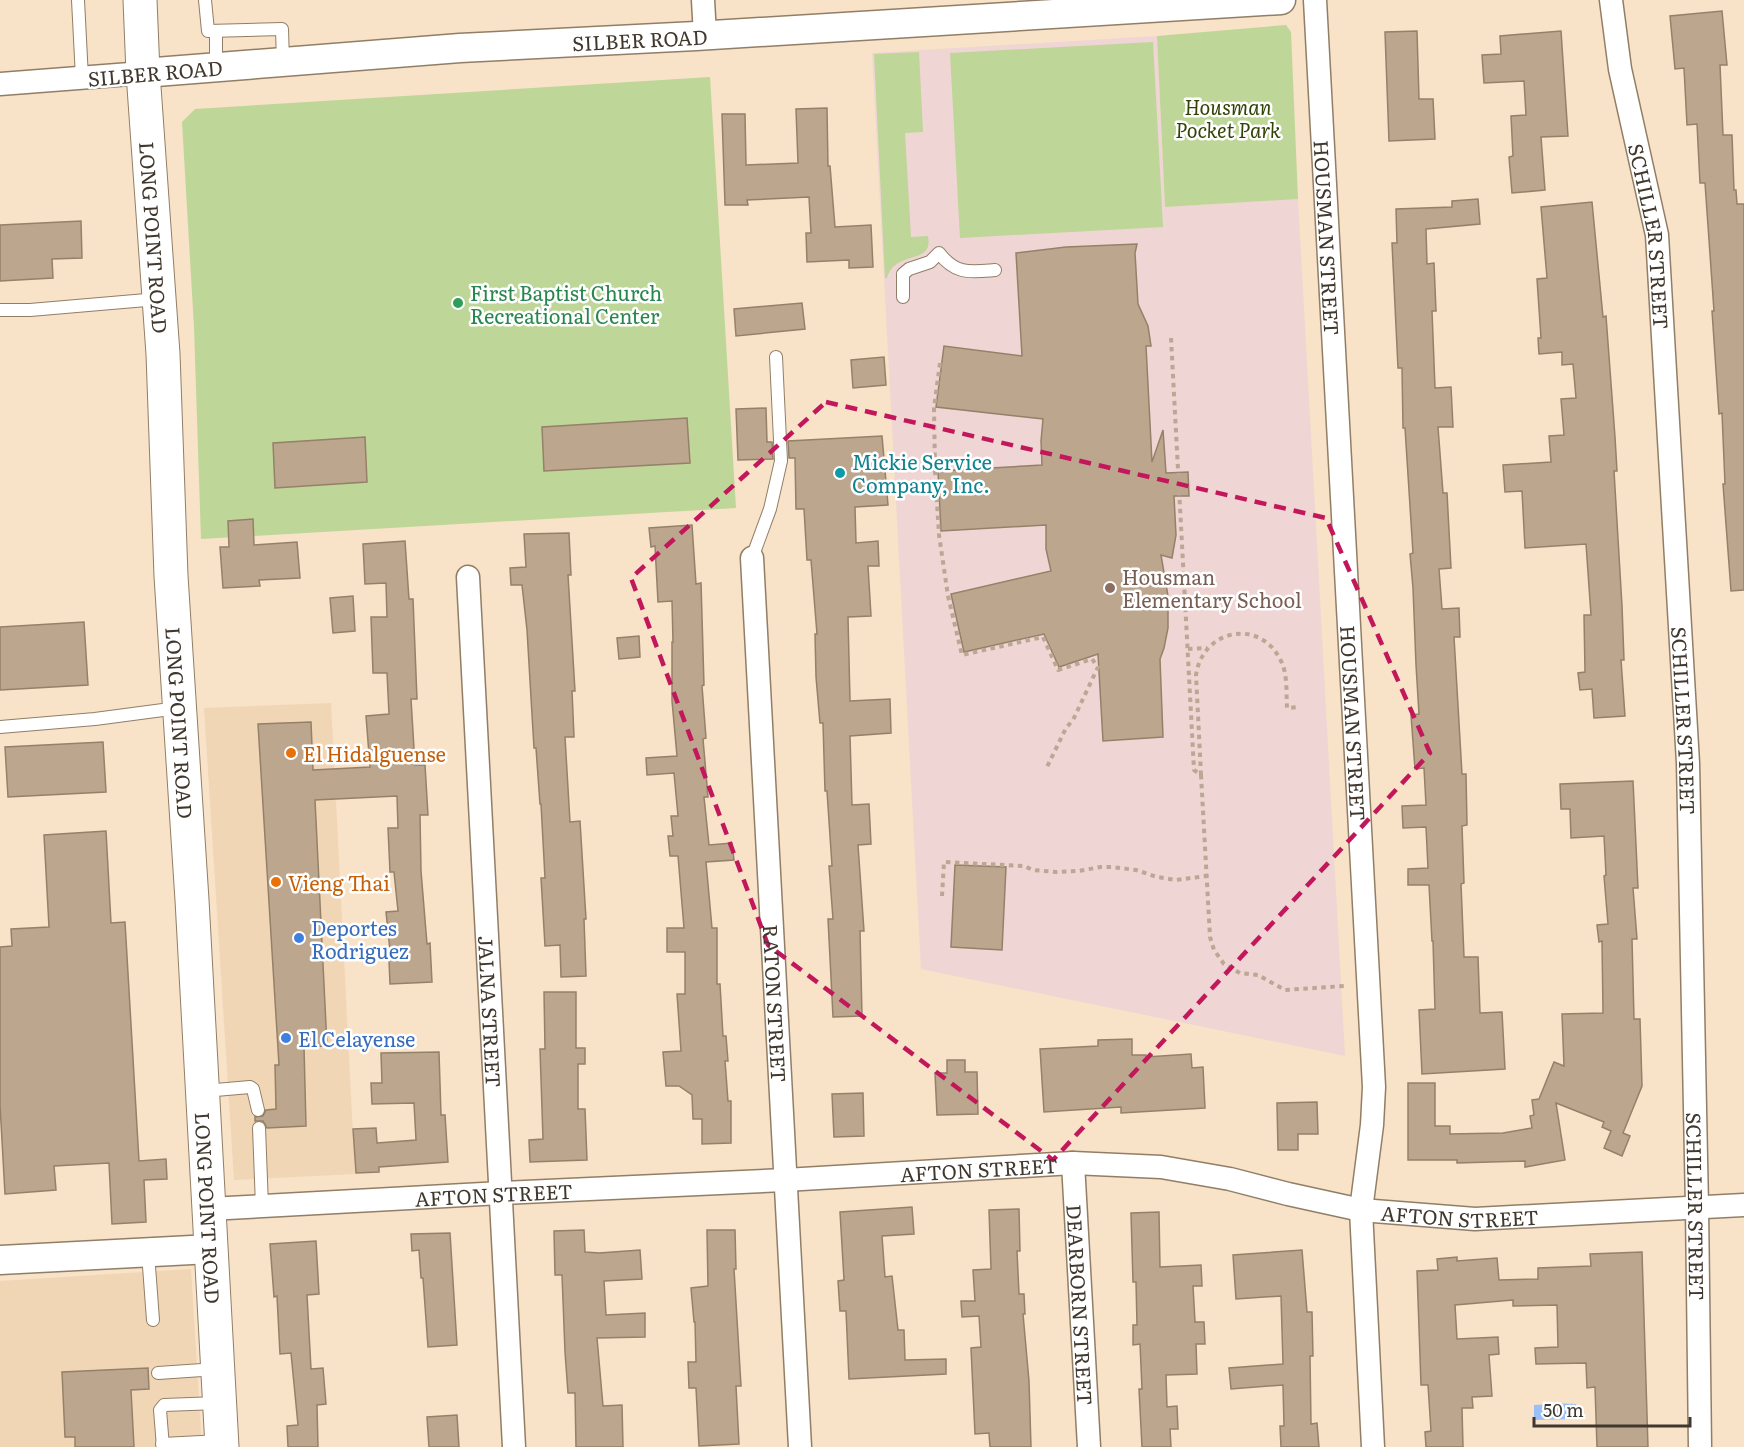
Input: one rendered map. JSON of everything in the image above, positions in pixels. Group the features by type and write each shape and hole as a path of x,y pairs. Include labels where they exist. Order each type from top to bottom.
{"main road":[{"name":"LONG POINT ROAD","path":"140,0 159,299 171,564 222,1444"}],"street":[{"path":"703,0 705,35"},
{"name":"SILBER ROAD","path":"0,84 460,48 705,35 1021,8 1281,0"},
{"name":"HOUSMAN STREET","path":"1315,0 1374,1087 1372,1125 1361,1210 1373,1447"},
{"name":"SCHILLER STREET","path":"1611,0 1620,69 1657,235 1688,763 1700,1447"},
{"name":"RATON STREET","path":"752,558 800,1447"},
{"name":"JALNA STREET","path":"468,577 514,1447"},
{"name":"AFTON STREET","path":"209,1209 1073,1163 1161,1167 1230,1179 1361,1210 1475,1219 1744,1205"},
{"name":"DEARBORN STREET","path":"1073,1163 1089,1447"},
{"path":"0,1260 211,1250"}],"lane":[{"path":"78,0 82,78"},
{"path":"205,0 208,31 282,29 283,62"},
{"path":"216,31 216,67"},
{"path":"903,297 903,274 909,268 930,262 939,253 955,269 968,272 995,270"},
{"path":"0,310 30,310 159,299"},
{"path":"752,558 770,510 781,461 776,357"},
{"path":"0,727 179,708"},
{"path":"203,1091 253,1089 258,1110"},
{"path":"259,1128 262,1206"},
{"path":"148,1253 153,1320"},
{"path":"158,1373 218,1369"},
{"path":"220,1403 164,1405 160,1410 163,1445 222,1444"}],"path":[{"path":"1171,338 1194,770 1201,776"},
{"path":"940,363 934,408 939,535 948,596 962,655 1043,637 1058,670 1092,659 1098,667 1046,769"},
{"path":"1300,707 1287,708 1285,671 1282,662 1274,649 1262,639 1246,634 1221,638 1207,648 1200,659 1196,675 1210,937 1214,950 1224,964 1240,973 1258,975 1285,990 1344,986"},
{"path":"1188,650 1207,648"},
{"path":"942,896 944,862 1024,866 1033,870 1056,872 1112,867 1136,870 1176,880 1206,876"}],"highlighted area":[{"path":"826,402 1326,518 1430,753 1053,1160 768,945 631,578"}],"shaded area":[{"name":"Housman Elementary School","path":"1157,36 1165,207 1298,199 1345,1056 921,969 872,53"},
{"path":"331,703 355,1174 234,1180 204,708"},
{"path":"191,1269 202,1447 0,1447 0,1281"}],"green space":[{"name":"Housman Pocket Park","path":"1286,25 1291,32 1298,199 1165,207 1157,36"},
{"path":"1153,42 1163,227 960,238 950,53"},
{"path":"919,52 923,132 905,133 911,237 928,236 928,245 920,255 898,263 885,278 874,54"},
{"name":"First Baptist Church Recreational Center","path":"710,77 736,508 201,539 194,327 182,122 195,109"}],"water":[{"path":"1576,1404 1577,1419 1534,1420 1534,1405"}],"building":[{"path":"1722,11 1727,65 1720,65 1723,135 1732,135 1734,190 1736,190 1737,204 1744,204 1744,590 1731,591 1723,484 1725,484 1722,413 1719,414 1705,183 1700,183 1697,124 1687,125 1684,68 1675,69 1670,16"},
{"path":"1417,31 1419,99 1433,99 1435,139 1389,141 1385,32"},
{"path":"1561,31 1568,136 1541,137 1545,190 1512,193 1509,157 1513,156 1511,116 1526,115 1524,81 1484,83 1482,55 1501,54 1500,36"},
{"path":"827,108 828,166 830,166 835,227 871,225 873,267 849,268 849,260 807,262 806,233 811,233 809,197 747,200 748,205 725,205 722,114 745,114 746,165 798,163 796,109"},
{"path":"1478,199 1480,224 1426,229 1427,264 1434,263 1436,311 1432,311 1435,388 1451,387 1453,427 1438,427 1443,493 1447,493 1451,568 1439,569 1442,609 1459,608 1460,637 1454,637 1462,774 1466,774 1467,825 1462,826 1464,883 1461,884 1464,957 1478,957 1480,1013 1502,1012 1505,1069 1422,1074 1419,1010 1435,1009 1433,941 1429,885 1408,885 1408,869 1428,868 1426,827 1403,828 1402,806 1426,805 1424,768 1415,769 1411,715 1419,714 1410,554 1413,553 1405,428 1403,428 1402,368 1398,368 1392,243 1397,243 1396,209 1452,207 1452,201"},
{"path":"1592,202 1603,317 1606,316 1615,437 1617,471 1614,471 1622,606 1624,660 1621,660 1625,716 1594,718 1592,689 1580,690 1578,673 1585,672 1584,615 1591,615 1586,544 1525,548 1522,491 1505,492 1503,465 1551,462 1549,436 1564,435 1561,399 1576,398 1573,364 1562,365 1562,352 1539,354 1538,338 1541,338 1537,279 1547,278 1541,207"},
{"path":"81,221 82,258 52,259 53,278 0,281 0,225"},
{"path":"1137,244 1135,253 1138,304 1148,326 1151,346 1146,346 1152,462 1163,430 1166,473 1188,472 1189,496 1174,496 1176,535 1172,558 1161,555 1168,596 1168,628 1160,659 1163,737 1103,741 1098,654 1059,667 1044,634 964,652 951,594 1051,571 1046,549 1046,525 941,531 938,471 1042,465 1043,419 936,407 944,346 1022,356 1016,253 1066,247"},
{"path":"802,303 805,329 736,336 734,309"},
{"path":"884,357 886,385 853,388 851,360"},
{"path":"766,408 767,442 772,442 773,459 738,460 736,409"},
{"path":"687,418 690,463 544,471 542,427"},
{"path":"882,436 888,505 855,507 856,543 878,541 879,566 868,566 871,616 848,617 850,701 890,699 891,733 850,736 852,805 869,804 871,844 858,845 864,931 860,931 862,1016 833,1017 828,919 833,919 829,866 832,866 827,791 825,791 823,723 820,723 816,677 815,634 817,634 811,560 807,560 804,509 796,509 795,458 789,458 788,441"},
{"path":"365,437 367,482 275,488 273,443"},
{"path":"253,519 254,545 297,542 300,578 259,580 260,586 223,588 220,547 229,547 228,521"},
{"path":"692,525 696,584 701,583 704,685 702,686 706,738 703,739 708,797 704,797 709,845 732,843 734,860 706,862 712,928 717,928 717,984 720,984 723,1036 726,1036 728,1061 725,1061 728,1101 731,1101 731,1143 702,1144 702,1119 693,1119 692,1095 679,1086 666,1086 663,1052 681,1051 677,994 685,994 685,952 667,952 667,928 684,928 678,856 670,856 668,836 673,836 671,816 678,816 674,773 647,775 646,758 677,756 672,701 672,601 658,602 655,546 651,547 649,528"},
{"path":"569,533 571,575 568,575 575,691 572,691 574,737 565,737 570,822 580,821 586,919 584,919 586,976 561,977 560,945 545,946 541,878 545,878 541,804 536,748 534,748 527,630 522,585 511,585 510,568 526,567 524,534"},
{"path":"405,541 409,599 413,599 417,699 411,699 415,765 425,765 428,815 420,815 421,871 427,944 430,943 432,982 390,984 389,960 391,960 386,912 398,911 394,872 390,872 388,828 398,828 397,796 315,800 327,1046 304,1047 306,1126 267,1128 263,1121 255,1121 255,1117 263,1116 266,1110 276,1109 275,1065 279,1065 258,724 311,722 313,770 370,767 366,716 389,714 387,673 373,673 371,617 387,617 386,583 365,584 363,544"},
{"path":"353,596 355,631 333,633 330,598"},
{"path":"84,622 88,685 0,690 0,627"},
{"path":"639,636 640,657 619,659 617,638"},
{"path":"103,742 106,792 8,797 5,747"},
{"path":"1633,781 1638,888 1633,888 1637,939 1632,939 1634,1019 1640,1019 1642,1086 1623,1133 1630,1136 1622,1156 1604,1148 1611,1131 1602,1127 1604,1122 1556,1103 1565,1160 1525,1167 1525,1161 1457,1163 1457,1160 1408,1160 1408,1083 1435,1083 1435,1126 1450,1126 1450,1134 1503,1133 1532,1128 1530,1116 1534,1115 1532,1100 1539,1099 1554,1062 1564,1066 1562,1014 1603,1013 1602,941 1599,942 1597,925 1608,924 1604,876 1606,875 1604,836 1571,838 1570,809 1561,809 1560,784"},
{"path":"106,831 111,923 125,922 139,1161 166,1159 167,1179 144,1180 146,1222 112,1224 109,1163 54,1166 56,1190 5,1194 0,1105 0,947 12,946 11,929 49,927 44,835"},
{"path":"955,865 1006,867 1002,950 951,947"},
{"path":"544,992 576,992 576,1048 585,1048 585,1064 578,1064 578,1109 585,1109 587,1160 530,1162 529,1140 543,1139 540,1049 545,1049"},
{"path":"1132,1039 1132,1055 1146,1055 1146,1057 1191,1054 1192,1068 1203,1067 1205,1108 1121,1113 1121,1107 1044,1112 1040,1049 1098,1046 1098,1040"},
{"path":"439,1052 441,1115 445,1115 448,1162 379,1167 379,1172 356,1173 353,1129 376,1128 377,1143 416,1140 414,1103 372,1104 371,1083 382,1083 381,1053"},
{"path":"947,1060 965,1060 965,1072 977,1072 978,1114 937,1115 935,1073 947,1073"},
{"path":"863,1093 864,1136 834,1137 832,1094"},
{"path":"1317,1102 1318,1134 1298,1134 1298,1150 1278,1150 1277,1103"},
{"path":"912,1207 914,1234 882,1236 885,1277 892,1276 898,1330 904,1330 905,1360 946,1359 946,1374 849,1379 846,1311 840,1311 838,1281 844,1280 840,1212"},
{"path":"1019,1209 1020,1251 1017,1251 1019,1294 1024,1294 1025,1314 1023,1314 1029,1381 1031,1447 990,1447 989,1433 975,1434 971,1348 981,1347 979,1316 962,1317 961,1301 975,1301 973,1270 991,1269 989,1210"},
{"path":"1159,1212 1160,1267 1201,1265 1202,1286 1193,1286 1195,1322 1204,1322 1205,1344 1196,1344 1197,1374 1166,1375 1167,1407 1177,1406 1178,1429 1170,1429 1171,1447 1142,1447 1139,1389 1142,1389 1140,1344 1133,1345 1133,1325 1137,1325 1131,1213"},
{"path":"584,1230 585,1252 640,1250 642,1279 604,1281 606,1315 645,1313 645,1337 597,1338 603,1406 622,1405 623,1447 576,1447 575,1393 568,1393 562,1275 555,1275 554,1231"},
{"path":"707,1230 735,1230 736,1269 734,1269 741,1386 736,1386 739,1444 699,1446 696,1388 689,1388 688,1362 696,1362 691,1288 708,1286"},
{"path":"450,1233 457,1345 428,1347 419,1250 412,1251 411,1234"},
{"path":"316,1241 319,1294 307,1295 311,1369 323,1368 326,1404 317,1405 318,1447 288,1447 287,1426 298,1425 291,1353 280,1354 277,1296 274,1297 270,1244"},
{"path":"1302,1250 1307,1312 1312,1312 1311,1424 1317,1423 1319,1447 1281,1447 1280,1426 1284,1426 1283,1385 1231,1389 1229,1368 1283,1364 1281,1296 1236,1299 1233,1255"},
{"path":"1642,1252 1648,1447 1597,1447 1595,1387 1587,1388 1586,1363 1536,1364 1535,1348 1558,1347 1557,1305 1513,1306 1513,1300 1455,1305 1457,1339 1498,1337 1499,1354 1489,1355 1492,1396 1472,1397 1473,1408 1462,1408 1463,1447 1426,1447 1425,1432 1431,1431 1428,1385 1421,1385 1417,1271 1438,1270 1437,1259 1457,1257 1457,1261 1497,1258 1499,1280 1538,1279 1538,1268 1591,1266 1590,1254"},
{"path":"148,1368 149,1389 131,1390 134,1447 75,1447 75,1437 65,1437 62,1372"},
{"path":"457,1415 459,1447 429,1447 427,1417"}],"place":[{"name":"First Baptist Church Recreational Center","path":"458,303"},
{"name":"Mickie Service Company, Inc.","path":"840,473"},
{"name":"Housman Elementary School","path":"1110,588"},
{"name":"El Hidalguense","path":"291,753"},
{"name":"Vieng Thai","path":"276,882"},
{"name":"Deportes Rodriguez","path":"299,938"},
{"name":"El Celayense","path":"286,1038"}]}
